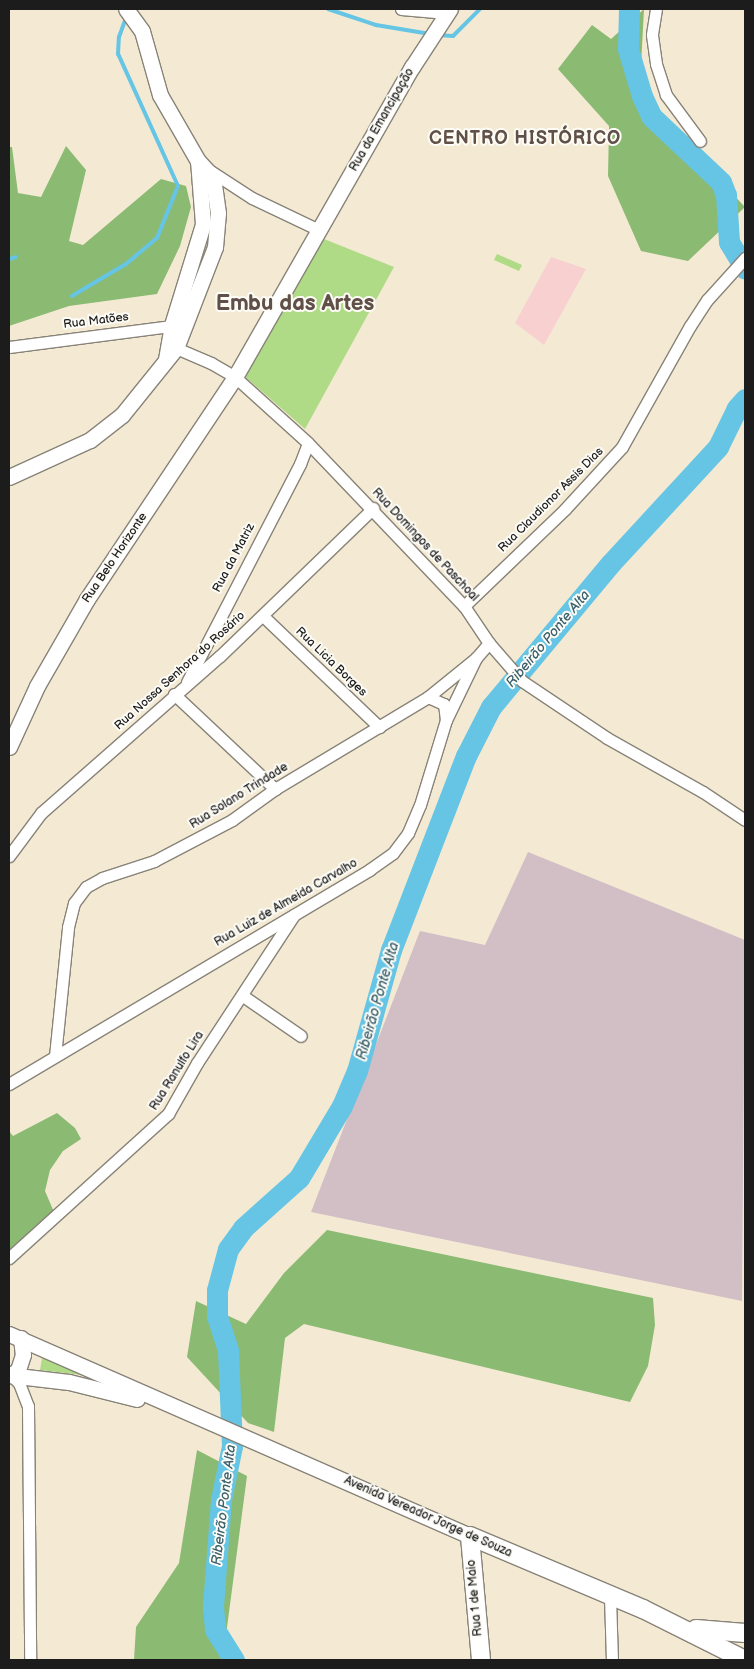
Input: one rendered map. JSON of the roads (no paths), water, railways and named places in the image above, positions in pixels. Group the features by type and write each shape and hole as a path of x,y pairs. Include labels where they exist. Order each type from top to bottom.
{"main road":[{"path":"9,477 90,440 122,415 174,346 188,324 215,248 218,230 216,190 160,95 142,31 130,12"},
{"name":"Rua da Emancipação","path":"235,377 412,67 446,14"},
{"path":"174,346 203,224 202,165"},
{"name":"Rua Belo Horizonte","path":"9,747 37,686 87,599 235,377"},
{"path":"10,1375 18,1370 24,1354 13,1334"},
{"name":"Avenida Vereador Jorge de Souza","path":"13,1334 174,1409"},
{"name":"Avenida Vereador Jorge de Souza","path":"10,1375 69,1382 174,1409 197,1417 681,1627 745,1660"},
{"name":"Rua 1 de Maio","path":"470,1536 481,1660"},
{"path":"472,1565 479,1556 494,1547"},
{"name":"Avenida Vereador Jorge de Souza","path":"681,1627 745,1633"}],"street":[{"path":"401,9 446,14"},
{"path":"656,9 652,35 656,64 666,95 700,141"},
{"path":"202,165 252,198 319,230"},
{"name":"Rua Claudionor Assis Dias","path":"464,606 565,508 622,447 690,326 723,282 745,258"},
{"name":"Rua Matões","path":"12,347 174,346"},
{"name":"Rua Domingos de Paschoal","path":"174,346 235,377 308,443 373,508 464,606 489,642 522,681 606,738 712,797 745,820"},
{"name":"Rua da Matriz","path":"185,686 300,464 308,443"},
{"name":"Rua Nossa Senhora do Rosário","path":"9,856 41,813 263,616 373,508"},
{"name":"Rua Licia Borges","path":"263,616 379,727"},
{"name":"Rua Solano Trindade","path":"55,1056 68,927 74,903 86,887 102,878 154,861 192,842 275,789 428,697 476,658 489,642"},
{"name":"Rua Luiz de Almeida Carvalho","path":"9,1084 394,853 408,833 420,805 446,720 476,658"},
{"path":"174,694 275,789"},
{"path":"428,697 444,704 446,720"},
{"name":"Rua Ranulfo Lira","path":"9,1258 168,1114 197,1063 243,996 295,914"},
{"path":"243,996 301,1036"},
{"path":"10,1375 19,1383 28,1406 30,1660"},
{"path":"610,1597 612,1660"}],"waterway":[{"path":"328,9 376,25 430,34"},
{"path":"437,35 453,36 480,9"},
{"name":"Ribeirão Ponte Alta","path":"629,9 628,49 642,96 652,117 721,182 726,195 729,242 745,269"},
{"path":"72,296 126,264 157,238 178,186 118,54 119,37 126,18"},
{"path":"9,259 16,257"},
{"name":"Ribeirão Ponte Alta","path":"234,1660 215,1629 213,1606 221,1500 232,1446 228,1350 217,1316 217,1290 228,1249 243,1228 299,1178 342,1106 357,1071 391,950 466,756 491,707 611,563 718,447 737,408 745,399"}],"district":[{"name":"CENTRO HISTÓRICO","path":"525,139"},
{"name":"Embu das Artes","path":"295,304"}]}
